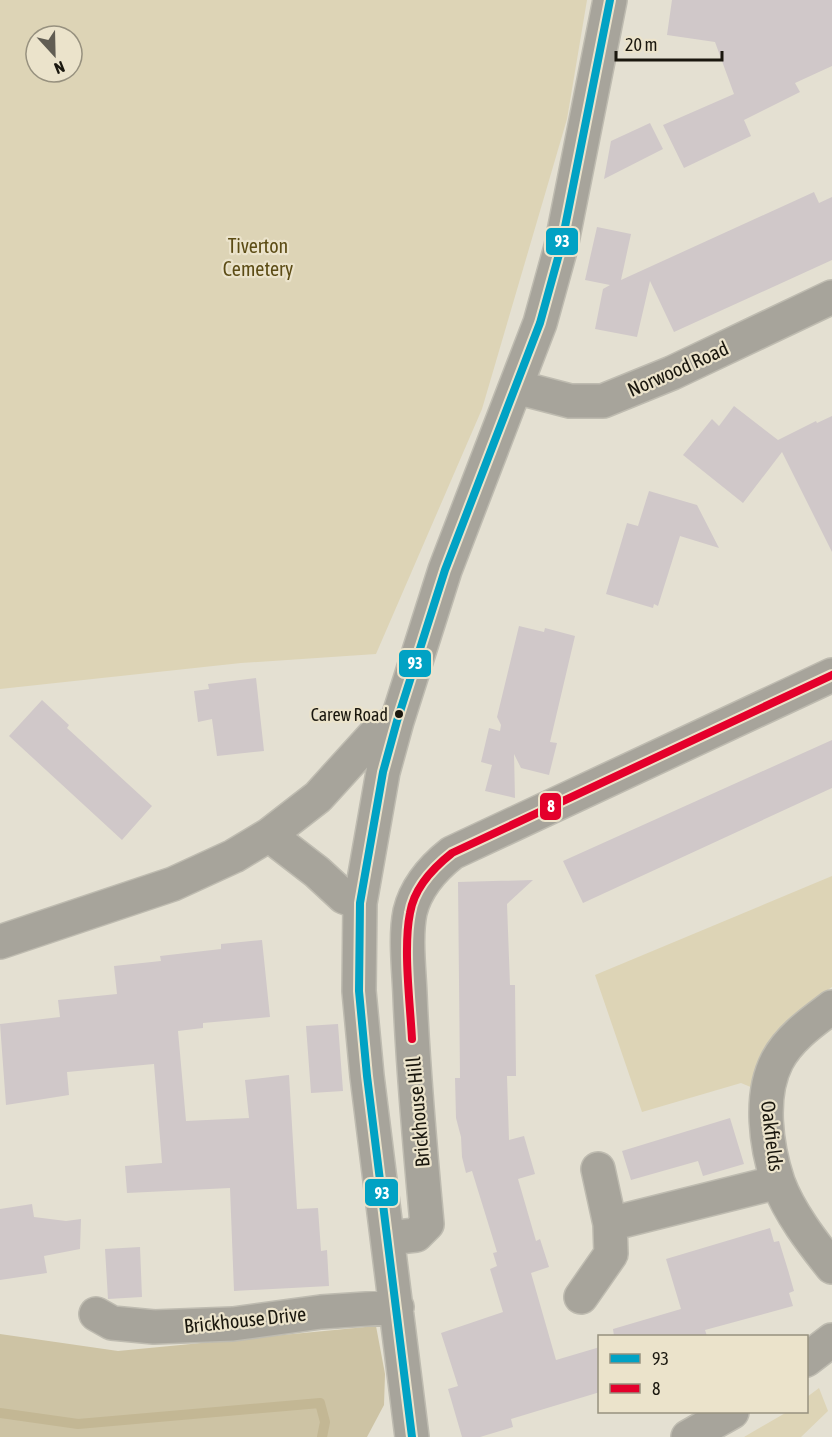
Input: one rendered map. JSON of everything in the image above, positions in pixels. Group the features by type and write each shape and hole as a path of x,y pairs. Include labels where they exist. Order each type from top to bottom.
{"street":[{"path":"412,1437 367,1076 358,955 360,903 383,772 397,721 445,570 480,473 540,323 561,247 610,0"},
{"name":"Norwood Road","path":"516,387 570,401 603,401 672,373 832,297"},
{"name":"Brickhouse Hill","path":"389,1238 416,1235 427,1224 411,1037 410,913 424,882 437,865 452,853 555,803 832,675"},
{"path":"0,942 173,884 234,856 269,835 318,797 377,732 397,721"},
{"path":"269,835 317,872 344,897 360,903"},
{"name":"Oakfields","path":"832,1007 790,1042 777,1062 766,1089 766,1117 778,1182 805,1229 832,1267"},
{"path":"581,1297 611,1254 610,1224 598,1169"},
{"name":"Oakfields","path":"610,1224 778,1182"},
{"name":"Brickhouse Drive","path":"96,1314 112,1323 154,1328 233,1324 321,1312 399,1320"},
{"path":"808,1359 832,1340"},
{"path":"688,1437 730,1413"}],"green space":[{"name":"Tiverton Cemetery","path":"0,0 587,0 567,119 482,409 376,654 241,663 0,689"},
{"path":"832,876 832,987 794,1014 770,1044 753,1088 741,1083 642,1112 595,975"},
{"path":"819,1388 828,1411 801,1437 744,1437 785,1413 808,1413 808,1396"}],"shaded area":[{"path":"376,1326 385,1374 384,1405 367,1437 0,1437 0,1334 118,1351"}],"building":[{"path":"672,0 832,0 832,66 795,83 800,92 744,120 751,136 684,168 663,125 734,94 715,42 667,35"},
{"path":"650,123 663,149 604,179 611,141"},
{"path":"814,192 819,203 832,197 832,260 674,332 650,281 637,337 595,329 603,289 610,285 585,280 597,227 631,234 621,280"},
{"path":"734,406 778,440 816,421 817,423 832,416 832,552 782,452 743,503 683,455 712,419 719,426"},
{"path":"649,491 697,505 719,548 680,536 658,606 654,604 653,608 606,594 627,523 638,526"},
{"path":"519,626 544,632 545,628 575,636 550,742 557,743 549,775 521,768 514,754 515,798 485,791 492,765 481,762 489,728 500,731 501,725 497,717"},
{"path":"256,678 264,751 217,756 212,719 198,722 194,691 209,689 208,684"},
{"path":"42,700 69,725 67,728 152,806 122,840 9,736"},
{"path":"832,740 832,788 583,903 563,861"},
{"path":"533,880 507,904 510,985 515,985 516,1076 507,1076 509,1140 524,1136 535,1174 518,1179 536,1241 540,1239 549,1267 531,1273 556,1360 598,1348 598,1393 511,1419 513,1427 480,1437 462,1437 448,1389 458,1386 441,1333 503,1312 490,1269 497,1266 493,1253 497,1252 472,1171 466,1173 456,1118 455,1078 460,1078 458,882"},
{"path":"262,940 270,1017 203,1023 203,1028 178,1031 186,1121 249,1118 245,1080 289,1075 297,1209 318,1208 321,1251 327,1250 329,1286 234,1291 230,1188 127,1193 125,1166 162,1163 154,1064 67,1072 69,1095 6,1105 0,1024 60,1017 58,1000 117,994 114,966 161,961 160,956 221,949 221,944"},
{"path":"338,1024 343,1091 311,1093 306,1026"},
{"path":"730,1118 744,1164 703,1176 698,1161 631,1180 622,1151"},
{"path":"32,1204 34,1217 66,1221 81,1219 80,1249 44,1256 47,1273 0,1280 0,1209"},
{"path":"770,1228 774,1242 779,1241 788,1270 794,1291 789,1293 793,1306 705,1330 707,1335 614,1335 613,1329 681,1309 666,1259"},
{"path":"140,1247 142,1297 108,1299 105,1249"}],"waterway":[{"path":"0,1413 78,1424 320,1403 325,1422 322,1437"}],"transit line":[{"name":"93","path":"412,1437 367,1076 359,991 360,903 383,772 397,721 445,570 540,323 561,247 610,0"},
{"name":"8","path":"412,1039 407,958 410,913 420,887 445,859 452,853 832,675"}],"place":[{"name":"Carew Road","path":"399,714"}]}
